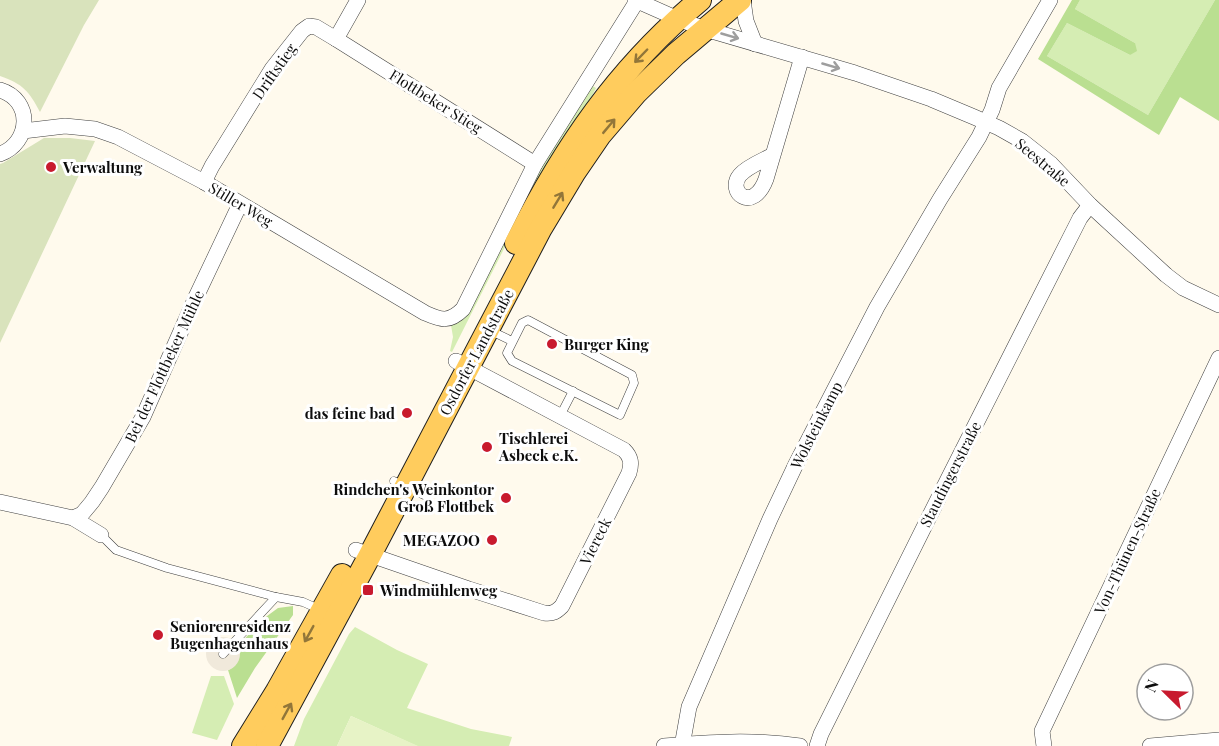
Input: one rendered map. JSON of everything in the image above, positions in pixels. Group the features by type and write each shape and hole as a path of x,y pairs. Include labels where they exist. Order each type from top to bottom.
{"main road":[{"name":"Osdorfer Landstraße","path":"267,746 288,710 363,552 462,364 527,221 556,168 586,123 634,62 700,0"},
{"name":"Osdorfer Landstraße","path":"462,364 488,329 541,228 600,135 636,93 670,60 741,0"},
{"name":"Osdorfer Landstraße","path":"243,746 322,611 363,552"}],"street":[{"path":"336,39 358,0"},
{"path":"741,0 755,44"},
{"name":"Wolsteinkamp","path":"682,745 693,697 796,464 877,307 979,137 999,88 1050,0"},
{"path":"535,164 636,1"},
{"name":"Seestraße","path":"636,1 705,29 855,73 931,99 986,122 1022,141 1051,164 1090,205 1166,275 1183,288 1219,305"},
{"name":"Driftstieg","path":"204,182 272,69 302,31 309,26 316,27 336,39"},
{"name":"Flottbeker Stieg","path":"336,39 535,164"},
{"path":"773,155 802,57"},
{"path":"0,90 15,99 24,119 19,140 12,148 0,154"},
{"name":"Stiller Weg","path":"23,130 65,126 95,129 118,137 204,182 425,313 447,320 456,316 463,309 535,164"},
{"name":"Bei der Flottbeker Mühle","path":"74,518 82,514 92,502 143,417 240,204"},
{"name":"Staudingerstraße","path":"817,746 826,723 952,469 1080,218 1090,205"},
{"name":"Von-Thünen-Straße","path":"1044,746 1042,731 1219,358"},
{"name":"Viereck","path":"363,552 442,575 544,613 552,614 562,606 629,473 630,456 599,436 462,364"},
{"path":"0,502 74,518 101,535"},
{"path":"1150,746 1219,740"},
{"path":"664,746 746,741 800,746"}],"lane":[{"path":"528,320 632,375 634,383 620,415 512,361 507,352 512,341 522,323 528,320"},
{"path":"488,329 512,341"},
{"path":"560,416 573,391"},
{"path":"400,484 426,496"},
{"path":"101,535 116,550 167,568 303,602 322,611"},
{"path":"223,654 276,597"}],"green space":[{"path":"0,0 99,0 40,112 25,89 0,76"},
{"path":"1072,0 1080,0 1075,9 1135,43 1137,51 1130,55 1067,23 1047,56 1148,115 1215,0 1219,0 1219,121 1180,97 1159,135 1038,59"},
{"path":"1080,0 1215,0 1148,115 1047,56 1067,23 1130,55 1135,43 1075,9"},
{"path":"591,85 596,88 582,116 528,201 452,352 450,351 453,337 451,325 531,181"},
{"path":"44,138 95,141 0,343 0,164"},
{"path":"293,606 293,615 255,668 237,698 228,670 238,660 238,646 263,619 278,608"},
{"path":"355,627 428,664 407,708 471,729 512,737 509,746 417,746 351,716 337,746 294,746 304,719 349,634"},
{"path":"211,676 224,676 234,704 217,740 192,733"},
{"path":"351,716 418,746 337,746"}],"shaded area":[{"path":"223,637 235,642 240,654 235,666 223,671 211,666 206,654 211,642"}],"place":[{"name":"Verwaltung","path":"51,167"},
{"name":"Burger King","path":"552,344"},
{"name":"das feine bad","path":"407,413"},
{"name":"Tischlerei Asbeck e.K.","path":"487,447"},
{"name":"Rindchen's Weinkontor Groß Flottbek","path":"506,498"},
{"name":"MEGAZOO","path":"492,540"},
{"name":"Windmühlenweg","path":"368,590"},
{"name":"Seniorenresidenz Bugenhagenhaus","path":"158,635"}]}
